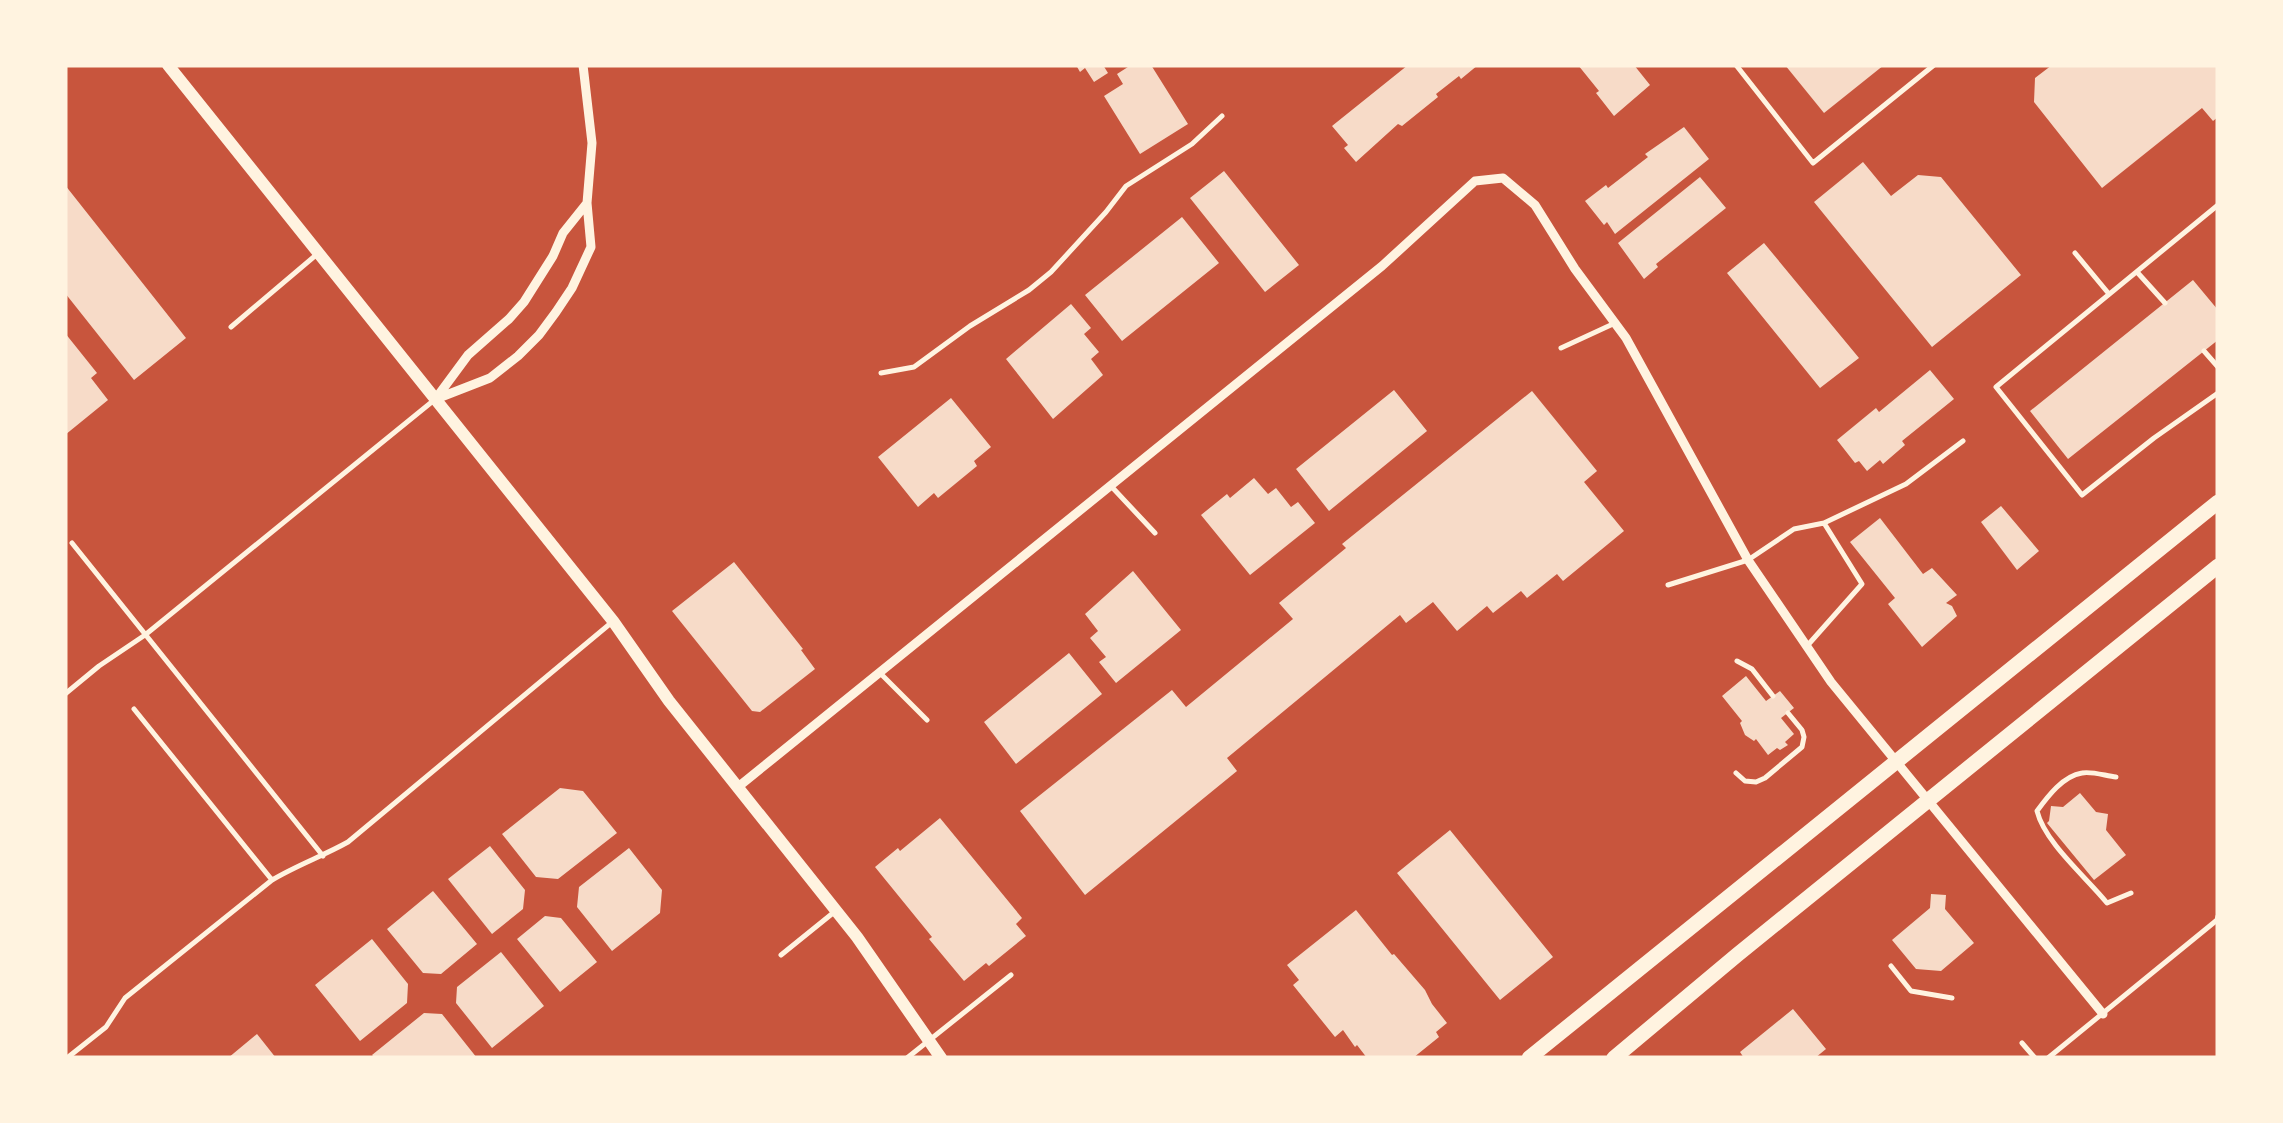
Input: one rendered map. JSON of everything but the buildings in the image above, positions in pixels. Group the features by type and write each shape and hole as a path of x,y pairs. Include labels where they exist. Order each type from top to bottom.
{"main road":[{"path":"168,65 613,622 669,701 858,937 942,1058"},
{"path":"1529,1058 2218,502"},
{"path":"1614,1058 2218,566"}],"street":[{"path":"436,399 490,378 518,356 572,288 591,248 587,203 592,143 583,65"},
{"path":"738,787 1382,266 1475,182 1503,178 1535,205 1575,269 1626,338 1748,560 1832,682 2103,1014"},
{"path":"436,399 468,355 524,302 563,233 587,203"}],"lane":[{"path":"1736,65 1813,162 1934,65"},
{"path":"881,374 914,368 970,326 1029,290 1052,272 1126,186 1192,144 1222,116"},
{"path":"2218,204 1996,387 2082,495 2218,393"},
{"path":"230,327 318,253"},
{"path":"2075,253 2109,294"},
{"path":"2136,272 2165,303"},
{"path":"1561,348 1614,323"},
{"path":"2204,351 2218,367"},
{"path":"65,694 145,636 436,399"},
{"path":"1668,585 1748,560 1794,530 1824,523 1906,484 1962,441"},
{"path":"1110,485 1156,533"},
{"path":"1807,646 1862,584 1824,523"},
{"path":"72,542 323,856"},
{"path":"67,1058 106,1027 125,998 272,880 348,842 613,622"},
{"path":"1736,662 1752,669 1773,696"},
{"path":"880,673 927,720"},
{"path":"134,708 272,880"},
{"path":"1736,773 1745,781 1756,782 1802,747 1802,730 1788,713"},
{"path":"2116,778 2083,772 2067,779 2037,811 2050,837 2107,903 2131,893"},
{"path":"780,955 836,911"},
{"path":"2048,1058 2218,916"},
{"path":"1891,966 1911,991 1952,998"},
{"path":"907,1058 1011,975"},
{"path":"2022,1043 2035,1058"}]}
